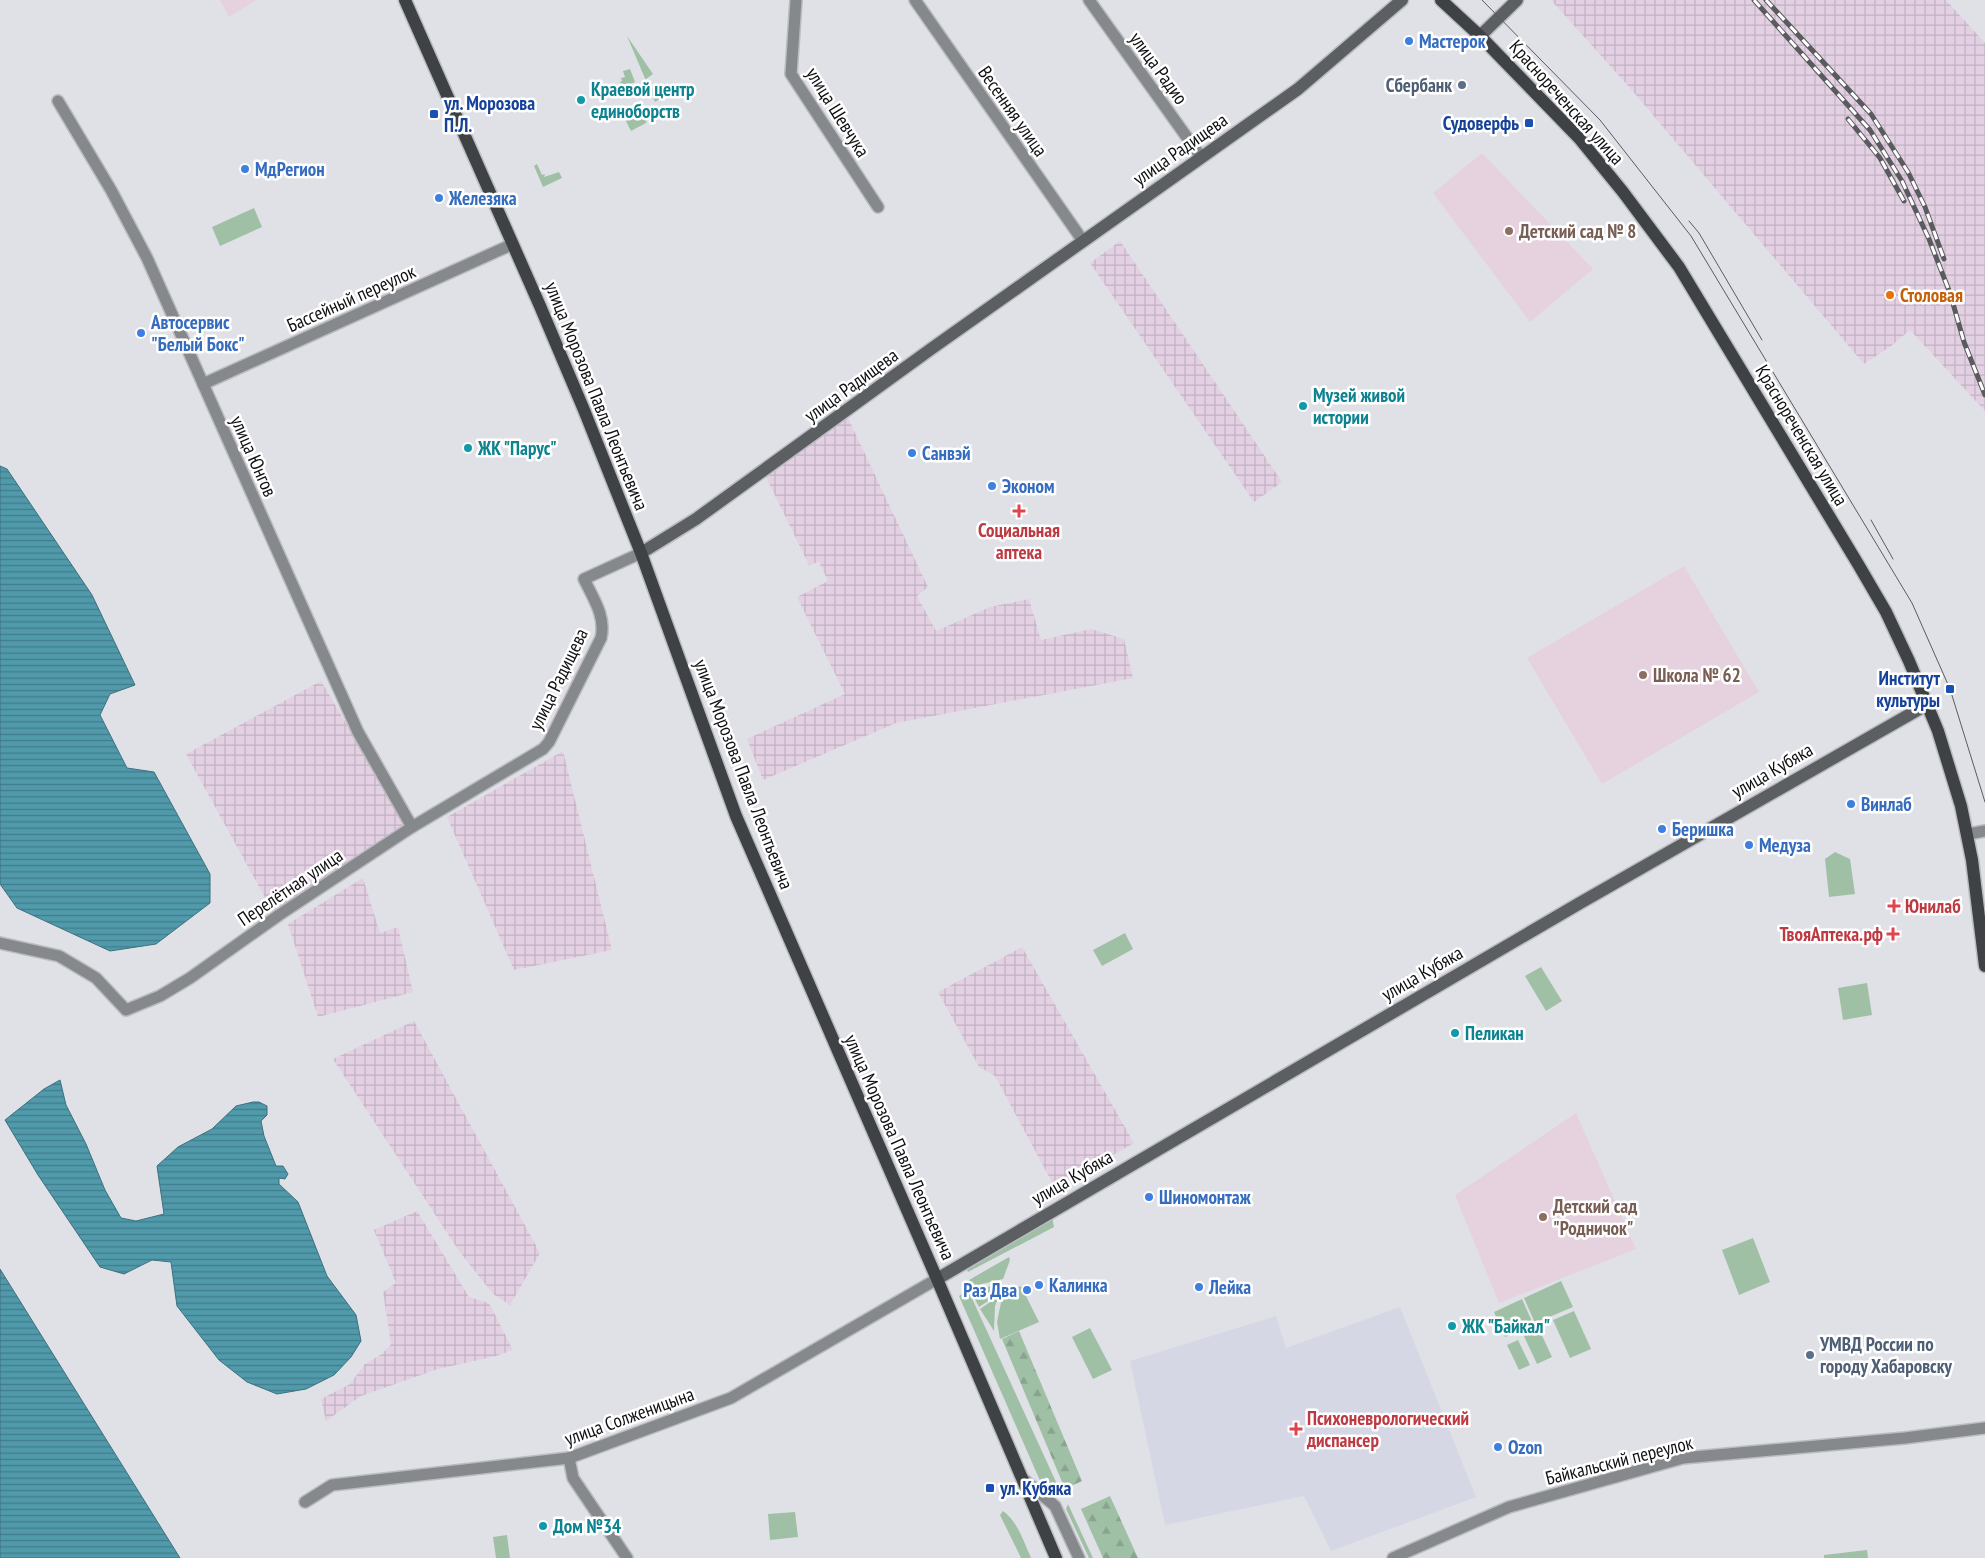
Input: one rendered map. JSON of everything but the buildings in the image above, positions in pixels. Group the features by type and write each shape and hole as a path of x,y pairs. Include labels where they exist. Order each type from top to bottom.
{"main road":[{"name":"улица Морозова Павла Леонтьевича","path":"405,0 577,393 641,553 736,816 1056,1558"},
{"name":"Краснореченская улица","path":"1441,0 1480,36 1579,138 1629,200 1679,267 1877,596 1909,660 1928,704 1955,784 1968,834 1985,966"}],"street":[{"name":"улица Шевчука","path":"796,0 791,74 878,207"},
{"name":"Весенняя улица","path":"915,0 1083,241"},
{"name":"улица Радио","path":"1089,0 1201,157"},
{"name":"улица Радищева","path":"412,827 546,746 601,638 602,622 600,613 584,579 641,553 696,519 1298,89 1402,0"},
{"path":"1480,36 1518,0"},
{"name":"улица Юнгов","path":"58,101 111,190 147,258 358,732 412,827"},
{"name":"Бассейный переулок","path":"203,384 513,244"},
{"name":"улица Кубяка","path":"937,1279 1588,898 1928,704"},
{"name":"Перелётная улица","path":"0,943 59,956 96,978 126,1010 160,996 190,978 279,915 412,827"},
{"path":"1968,834 1985,831"},
{"name":"улица Солженицына","path":"305,1502 332,1485 569,1458 731,1398 937,1279"},
{"name":"Байкальский переулок","path":"1393,1558 1509,1507 1683,1458 1896,1439 1985,1428"},
{"path":"569,1458 573,1478 627,1558"},
{"path":"1022,1478 1055,1506 1079,1558"}],"shaded area":[{"path":"220,0 256,0 229,17"},
{"path":"1551,0 1946,0 1985,43 1985,411 1910,330 1891,346 1864,364 1630,88"},
{"name":"Детский сад № 8","path":"1482,153 1593,269 1530,322 1433,193"},
{"path":"1120,241 1282,482 1254,502 1090,263"},
{"path":"848,418 928,587 917,596 936,631 990,607 1029,599 1041,640 1091,629 1124,639 1133,678 896,723 763,780 747,739 845,694 797,597 828,581 819,562 809,565 765,475"},
{"name":"Школа № 62","path":"1684,566 1759,692 1602,784 1527,658"},
{"path":"321,681 407,826 273,912 186,754"},
{"path":"563,751 612,950 514,970 447,817"},
{"path":"363,878 380,933 398,927 413,992 318,1017 288,924"},
{"path":"1022,947 1134,1143 1055,1188 995,1076 979,1067 938,992"},
{"path":"414,1021 540,1253 510,1305 493,1294 459,1251 333,1059"},
{"name":"Детский сад \"Родничок\"","path":"1576,1113 1636,1249 1499,1303 1455,1195"},
{"path":"417,1211 469,1297 489,1303 513,1350 496,1356 438,1369 361,1396 326,1421 321,1399 350,1384 365,1364 382,1354 391,1344 383,1292 396,1283 374,1230"},
{"name":"Психоневрологический диспансер","path":"1400,1307 1476,1497 1331,1551 1304,1496 1165,1525 1130,1361 1276,1316 1286,1348"}],"green space":[{"path":"627,36 653,74 646,79 653,89 660,84 667,94 655,102"},
{"path":"630,69 635,82 622,88 621,78 625,77 623,71"},
{"path":"642,106 647,118 646,123 631,131 626,121 635,117 632,110"},
{"path":"537,164 542,175 545,174 544,177 559,172 562,178 543,187 534,166"},
{"path":"254,208 262,227 220,246 212,227"},
{"path":"1835,852 1850,859 1855,894 1829,897 1825,859"},
{"path":"1125,933 1133,949 1102,966 1093,950"},
{"path":"1541,967 1562,1001 1546,1011 1525,976"},
{"path":"1867,983 1872,1015 1843,1020 1838,988"},
{"path":"1052,1217 1054,1227 968,1272 967,1270"},
{"path":"1753,1238 1770,1282 1739,1295 1722,1250"},
{"path":"1009,1257 1010,1260 1003,1279 969,1287 969,1280"},
{"path":"1561,1281 1573,1307 1535,1323 1524,1298"},
{"path":"1004,1284 1000,1293 979,1307 970,1290"},
{"path":"1021,1286 1039,1322 1000,1339 997,1322 1003,1293"},
{"path":"963,1293 970,1294 1062,1495 1050,1499 1045,1492 959,1296"},
{"path":"999,1296 995,1306 994,1331 980,1309"},
{"path":"1522,1299 1533,1324 1505,1337 1494,1312"},
{"path":"1574,1311 1591,1349 1570,1358 1553,1320"},
{"path":"1538,1327 1552,1357 1537,1364 1523,1334"},
{"path":"1090,1328 1112,1370 1093,1379 1072,1337"},
{"path":"1019,1331 1082,1481 1065,1489 1002,1339"},
{"path":"1518,1340 1530,1365 1519,1370 1507,1345"},
{"path":"1110,1496 1138,1558 1103,1558 1081,1509"},
{"path":"1068,1504 1093,1558 1089,1558 1066,1509"},
{"path":"1003,1511 1017,1526 1031,1558 1021,1558 1000,1515"},
{"path":"795,1512 798,1537 770,1540 768,1514"},
{"path":"507,1535 510,1558 496,1558 493,1537"},
{"path":"1867,1550 1868,1558 1824,1558 1824,1555"}],"water":[{"path":"0,466 7,469 92,595 135,685 110,694 100,715 127,768 154,772 210,874 210,903 156,944 110,951 17,908 0,884"},
{"path":"60,1080 66,1105 86,1144 105,1190 121,1218 136,1221 164,1214 157,1166 178,1147 212,1129 236,1106 259,1102 267,1106 267,1115 261,1121 264,1136 276,1166 283,1166 288,1174 285,1179 279,1178 279,1184 298,1202 327,1276 356,1315 361,1341 351,1357 334,1375 306,1389 277,1394 247,1382 219,1360 177,1306 171,1262 152,1260 124,1274 100,1267 38,1175 5,1120 44,1089"},
{"path":"0,1269 180,1558 0,1558"}],"tram line":[{"path":"1482,0 1600,120 1691,236 1912,603 1950,689 1985,802"},
{"path":"1689,221 1699,233 1762,340"},
{"path":"1871,520 1893,559"}],"railway":[{"path":"1754,0 1870,130 1902,181 1929,239 1950,293 1964,342 1985,395"},
{"path":"1766,0 1871,114 1908,172 1925,207 1944,259"},
{"path":"1848,119 1880,158 1904,201"}],"place":[{"name":"Мастерок","path":"1409,41"},
{"name":"Сбербанк","path":"1462,85"},
{"name":"Краевой центр единоборств","path":"581,100"},
{"name":"ул. Морозова П.Л.","path":"434,114"},
{"name":"Судоверфь","path":"1529,123"},
{"name":"МдРегион","path":"245,169"},
{"name":"Железяка","path":"439,198"},
{"name":"Детский сад № 8","path":"1509,231"},
{"name":"Столовая","path":"1890,295"},
{"name":"Автосервис \"Белый Бокс\"","path":"141,333"},
{"name":"Музей живой истории","path":"1303,406"},
{"name":"ЖК \"Парус\"","path":"468,448"},
{"name":"Санвэй","path":"912,453"},
{"name":"Эконом","path":"992,486"},
{"name":"Социальная аптека","path":"1019,511"},
{"name":"Школа № 62","path":"1643,675"},
{"name":"Институт культуры","path":"1950,689"},
{"name":"Винлаб","path":"1851,804"},
{"name":"Беришка","path":"1662,829"},
{"name":"Медуза","path":"1749,845"},
{"name":"Юнилаб","path":"1894,906"},
{"name":"ТвояАптека.рф","path":"1893,934"},
{"name":"Пеликан","path":"1455,1033"},
{"name":"Шиномонтаж","path":"1149,1197"},
{"name":"Детский сад \"Родничок\"","path":"1543,1217"},
{"name":"Калинка","path":"1039,1285"},
{"name":"Лейка","path":"1199,1287"},
{"name":"Раз Два","path":"1027,1290"},
{"name":"ЖК \"Байкал\"","path":"1452,1326"},
{"name":"УМВД России по городу Хабаровску","path":"1810,1355"},
{"name":"Психоневрологический диспансер","path":"1296,1429"},
{"name":"Ozon","path":"1498,1447"},
{"name":"ул. Кубяка","path":"990,1488"},
{"name":"Дом №34","path":"543,1526"}]}
